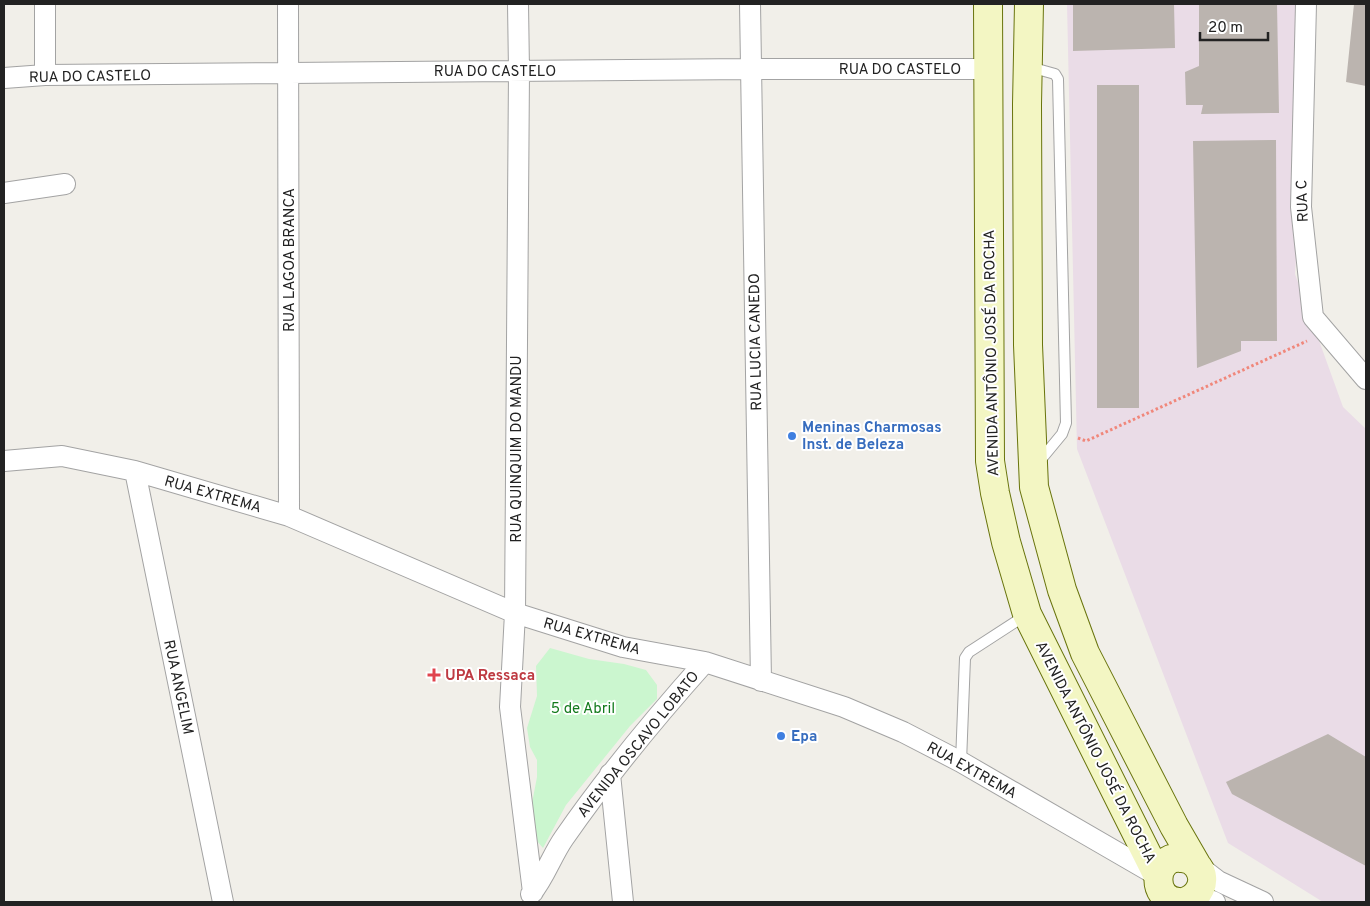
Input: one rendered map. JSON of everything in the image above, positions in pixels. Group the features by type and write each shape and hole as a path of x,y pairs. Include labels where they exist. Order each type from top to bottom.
{"main road":[{"name":"AVENIDA ANTÔNIO JOSÉ DA ROCHA","path":"988,4 990,461 995,493 1006,542 1027,614 1183,898"},
{"path":"1029,4 1027,66 1028,345 1034,487 1060,582 1085,653 1174,826 1201,871 1203,880 1201,888 1183,898 1165,863 1171,859 1184,858 1196,864"}],"street":[{"path":"44,4 45,75"},
{"name":"RUA LAGOA BRANCA","path":"288,4 289,516"},
{"name":"RUA QUINQUIM DO MANDU","path":"518,4 515,613 510,707 526,900"},
{"name":"RUA LUCIA CANEDO","path":"750,4 761,681"},
{"name":"RUA C","path":"1306,4 1301,207 1313,317 1366,379"},
{"name":"RUA DO CASTELO","path":"4,78 45,75 750,69 987,70"},
{"path":"4,193 65,184"},
{"name":"RUA EXTREMA","path":"4,461 62,456 134,471 289,516 515,613 623,647 705,662 844,707 902,732 961,762 1183,898"},
{"name":"RUA ANGELIM","path":"134,471 223,902"},
{"name":"AVENIDA OSCAVO LOBATO","path":"526,900 562,840 610,774 705,662"},
{"path":"610,774 623,902"},
{"path":"1196,864 1218,880 1263,902"}],"lane":[{"path":"1027,66 1054,74 1058,80 1066,423 1062,434 1032,470"},
{"path":"961,762 966,658 969,652 1027,614"}],"path":[{"path":"1062,434 1086,441 1326,332"}],"shaded area":[{"path":"1067,4 1313,4 1295,274 1343,407 1366,429 1366,902 1323,902 1228,843 1077,449"}],"green space":[{"name":"5 de Abril","path":"550,648 589,659 624,664 646,670 657,685 657,699 630,726 566,805 543,848 530,833 532,803 537,777 537,760 530,747 527,728 537,696 536,666"}],"building":[{"path":"1073,4 1174,4 1175,48 1073,51"},
{"path":"1199,4 1277,4 1279,113 1201,114 1203,105 1186,105 1185,72 1199,66"},
{"path":"1354,4 1366,4 1366,86 1346,82"},
{"path":"1097,85 1139,85 1139,408 1097,408"},
{"path":"1276,140 1277,341 1241,341 1241,351 1197,368 1193,141"},
{"path":"1328,734 1366,757 1366,866 1232,794 1226,782"}],"place":[{"name":"Meninas Charmosas Inst. de Beleza","path":"792,436"},
{"name":"UPA Ressaca","path":"434,675"},
{"name":"Epa","path":"781,736"}]}
